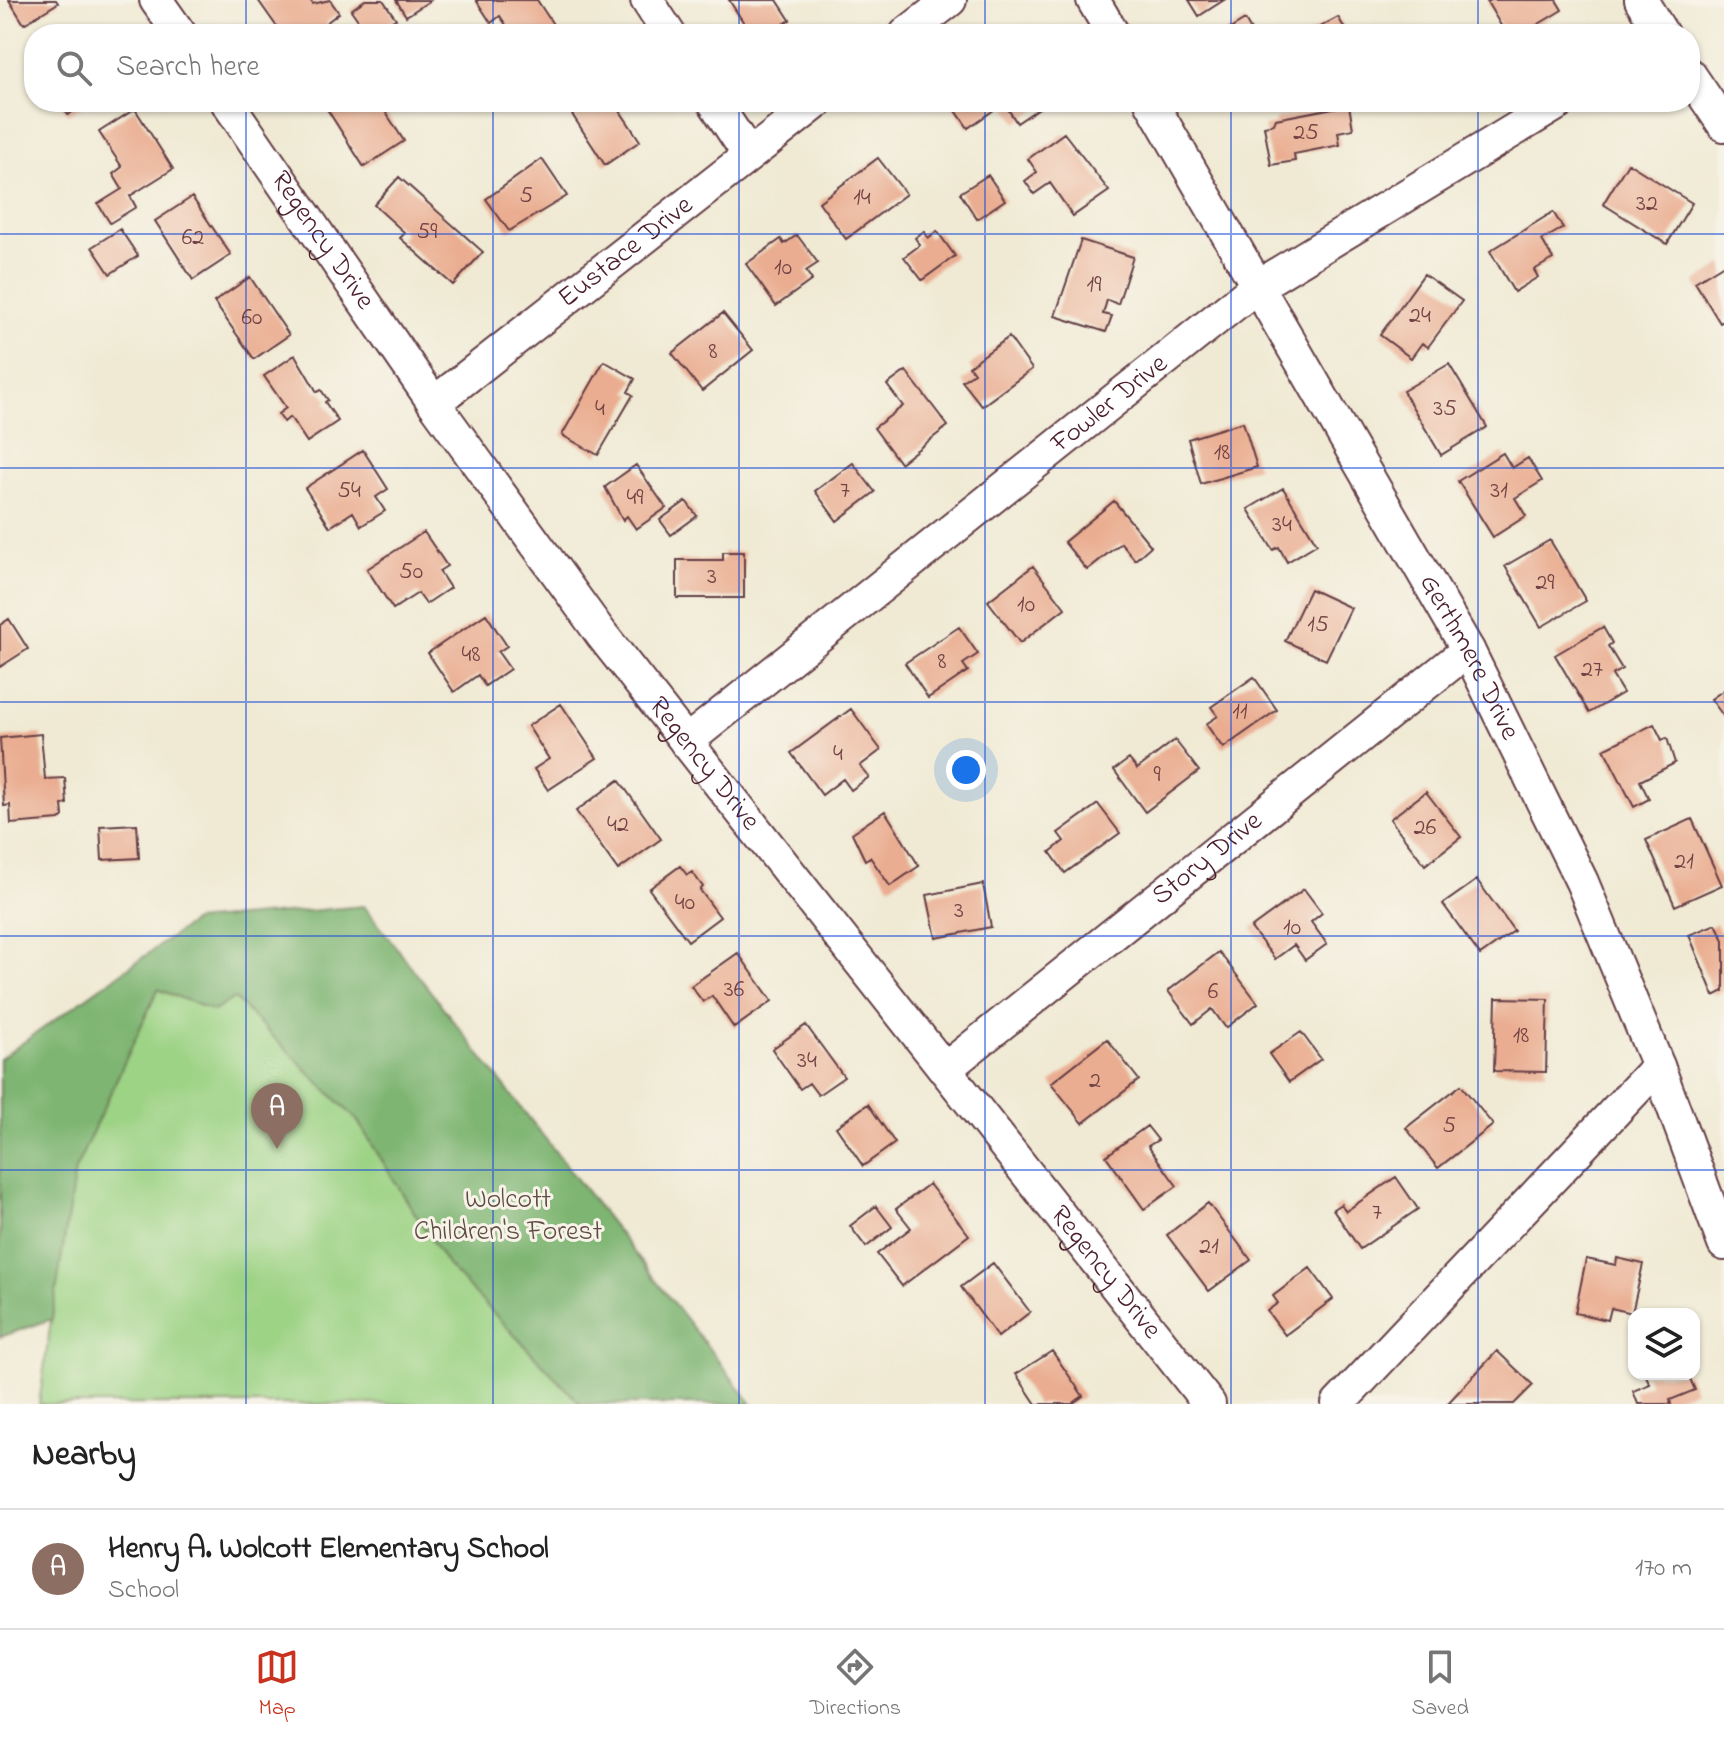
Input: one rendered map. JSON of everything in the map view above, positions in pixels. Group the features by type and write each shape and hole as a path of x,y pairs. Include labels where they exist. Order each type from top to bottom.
{"street":[{"path":"156,0 173,24"},
{"path":"647,0 663,24"},
{"path":"919,24 950,0"},
{"path":"1093,0 1107,24"},
{"path":"1641,0 1656,24"},
{"path":"1700,90 1724,125"},
{"name":"Regency Drive","path":"234,112 434,403 602,635 1209,1404"},
{"path":"721,112 749,155"},
{"name":"Eustace Drive","path":"434,403 804,112"},
{"name":"Gerthmere Drive","path":"1157,112 1468,650 1582,882 1658,1066 1724,1244"},
{"name":"Fowler Drive","path":"686,742 1256,287 1544,112"},
{"name":"Story Drive","path":"945,1069 1468,650"},
{"path":"1338,1404 1658,1066"}],"green space":[{"name":"Wolcott Children's Forest","path":"364,906 752,1404 581,1404 447,1265 357,1120 234,998 214,1011 158,989 75,1170 52,1319 0,1337 0,1059 194,921"},
{"path":"158,989 214,1011 234,997 357,1120 447,1265 581,1404 39,1404 72,1175"}],"building":[{"path":"9,0 56,0 58,3 24,24"},
{"path":"258,0 310,0 313,4 330,0 339,13 327,24 275,24"},
{"path":"365,0 383,0 396,19 387,24 361,24 351,10"},
{"path":"396,0 431,0 406,16"},
{"path":"476,0 537,0 553,24 505,24 500,16 491,23"},
{"path":"729,0 777,0 790,20 784,24 745,24"},
{"path":"1189,0 1224,0 1199,16"},
{"path":"1556,0 1562,10 1539,24 1500,24 1487,2"},
{"path":"1338,17 1342,24 1325,24"},
{"path":"130,112 137,112 173,169 130,196 136,207 110,223 98,204 122,189 113,174 122,167 99,132"},
{"path":"329,112 385,112 404,141 364,167"},
{"path":"571,112 621,112 640,141 605,165"},
{"path":"957,112 991,112 968,128"},
{"path":"1010,112 1033,112 1017,123"},
{"path":"1312,112 1350,112 1353,129 1338,132 1340,145 1294,154 1295,161 1271,165 1264,126 1274,124 1276,119"},
{"path":"1064,133 1109,191 1073,216 1050,183 1034,194 1025,181 1037,172 1028,159"},
{"path":"878,158 906,194 846,239 819,202"},
{"path":"542,159 567,196 509,231 486,199"},
{"path":"1628,163 1692,203 1667,244 1603,204"},
{"path":"988,175 1005,200 977,219 960,193"},
{"path":"399,177 483,252 453,285 400,238 405,233 374,205"},
{"path":"192,197 231,255 193,280 155,221"},
{"path":"1553,212 1563,228 1542,240 1553,259 1534,270 1538,277 1514,292 1490,251"},
{"path":"120,229 138,256 110,274 92,247"},
{"path":"924,231 928,238 937,231 955,256 922,280 904,257 920,245 915,238"},
{"path":"797,235 818,263 806,271 812,280 776,306 746,264 781,239 784,244"},
{"path":"1081,240 1133,257 1118,304 1107,300 1103,314 1112,316 1106,332 1055,316"},
{"path":"1724,264 1724,321 1720,323 1695,282"},
{"path":"1424,274 1462,301 1428,347 1422,343 1411,358 1380,335"},
{"path":"250,277 289,335 254,359 214,302"},
{"path":"723,313 753,350 702,391 672,353"},
{"path":"1009,337 1032,369 982,406 962,381 974,373 969,366"},
{"path":"295,355 317,392 321,390 328,400 325,402 338,421 307,442 290,417 284,422 278,414 286,408 264,376"},
{"path":"604,361 635,379 628,392 633,395 598,455 562,435"},
{"path":"1449,364 1487,427 1441,455 1403,391"},
{"path":"906,371 948,426 900,463 874,428 903,406 887,385"},
{"path":"1243,422 1257,467 1201,484 1188,439"},
{"path":"363,450 388,489 376,497 385,511 361,526 353,512 330,527 305,488"},
{"path":"1503,453 1512,468 1528,458 1542,481 1515,498 1526,516 1493,537 1458,481"},
{"path":"853,463 875,492 837,521 815,491"},
{"path":"636,465 666,508 636,529 627,516 623,520 605,487"},
{"path":"1283,488 1317,544 1287,562 1279,547 1273,550 1248,509"},
{"path":"686,501 697,516 671,535 660,520"},
{"path":"1114,501 1151,546 1135,560 1121,543 1087,570 1064,542"},
{"path":"424,532 447,566 439,571 450,588 426,604 418,593 393,609 367,569"},
{"path":"1550,540 1586,601 1541,627 1505,566"},
{"path":"723,552 744,552 744,598 677,598 677,560 723,560"},
{"path":"1033,566 1065,608 1020,643 988,601"},
{"path":"1310,589 1351,608 1326,660 1285,641"},
{"path":"486,614 507,646 498,652 510,669 485,686 478,675 454,692 428,653"},
{"path":"9,619 28,649 0,667 0,625"},
{"path":"959,627 978,654 963,664 968,671 928,698 905,663"},
{"path":"1603,627 1612,643 1608,646 1622,669 1612,675 1623,693 1589,713 1555,655"},
{"path":"1254,677 1277,710 1223,748 1206,724 1218,716 1211,707"},
{"path":"1724,690 1724,717 1711,699"},
{"path":"561,704 597,758 548,790 534,769 549,759 528,726"},
{"path":"851,709 881,750 860,766 869,777 851,790 843,779 822,795 791,753"},
{"path":"1654,724 1662,740 1667,738 1675,763 1640,781 1649,799 1634,807 1604,749"},
{"path":"41,734 45,779 65,778 67,804 62,805 63,816 59,820 11,824 10,805 4,806 0,738"},
{"path":"1175,740 1199,771 1145,812 1114,770 1129,759 1137,769"},
{"path":"619,780 661,839 618,870 576,811"},
{"path":"1426,792 1461,837 1425,865 1390,819"},
{"path":"1098,804 1120,833 1065,873 1050,852 1064,841 1058,833"},
{"path":"885,811 919,866 890,886 870,857 865,860 852,833"},
{"path":"1692,819 1722,885 1675,906 1646,840"},
{"path":"137,824 139,858 102,860 100,826"},
{"path":"680,866 687,875 692,872 703,887 700,890 720,917 688,941 649,889"},
{"path":"1477,880 1514,931 1480,955 1443,904"},
{"path":"983,884 991,927 936,938 927,895"},
{"path":"1304,889 1322,913 1311,922 1327,944 1305,960 1294,945 1275,959 1251,928"},
{"path":"1716,924 1724,940 1724,991 1714,996 1689,935"},
{"path":"1219,952 1258,1003 1226,1028 1212,1009 1193,1024 1168,991"},
{"path":"738,953 772,1001 734,1028 712,996 703,1002 691,986"},
{"path":"1496,998 1548,999 1546,1072 1494,1071"},
{"path":"806,1025 844,1077 818,1095 809,1083 800,1089 772,1049"},
{"path":"1301,1032 1321,1059 1289,1082 1269,1054"},
{"path":"1107,1039 1139,1080 1083,1123 1051,1083"},
{"path":"1461,1085 1493,1125 1438,1168 1406,1128"},
{"path":"868,1104 895,1143 863,1166 836,1127"},
{"path":"1147,1126 1158,1140 1148,1146 1177,1186 1144,1209 1106,1156"},
{"path":"1396,1177 1418,1209 1360,1249 1333,1209 1341,1204 1346,1211"},
{"path":"929,1184 969,1235 902,1286 877,1254 911,1228 896,1209"},
{"path":"1208,1203 1251,1260 1209,1291 1167,1235"},
{"path":"876,1206 892,1227 866,1247 850,1226"},
{"path":"1617,1258 1643,1264 1633,1308 1628,1308 1628,1312 1611,1308 1608,1320 1575,1313 1586,1259 1616,1265"},
{"path":"993,1263 1030,1312 998,1337 961,1287"},
{"path":"1310,1268 1333,1299 1285,1335 1267,1311 1278,1303 1273,1296"},
{"path":"1052,1351 1083,1396 1072,1404 1036,1404 1016,1374"},
{"path":"1497,1351 1533,1385 1514,1404 1447,1404"},
{"path":"1648,1380 1691,1380 1695,1390 1670,1400 1671,1404 1638,1404 1633,1391 1650,1384"}],"place":[{"name":"Henry A. Wolcott Elementary School","path":"277,1149"}]}
